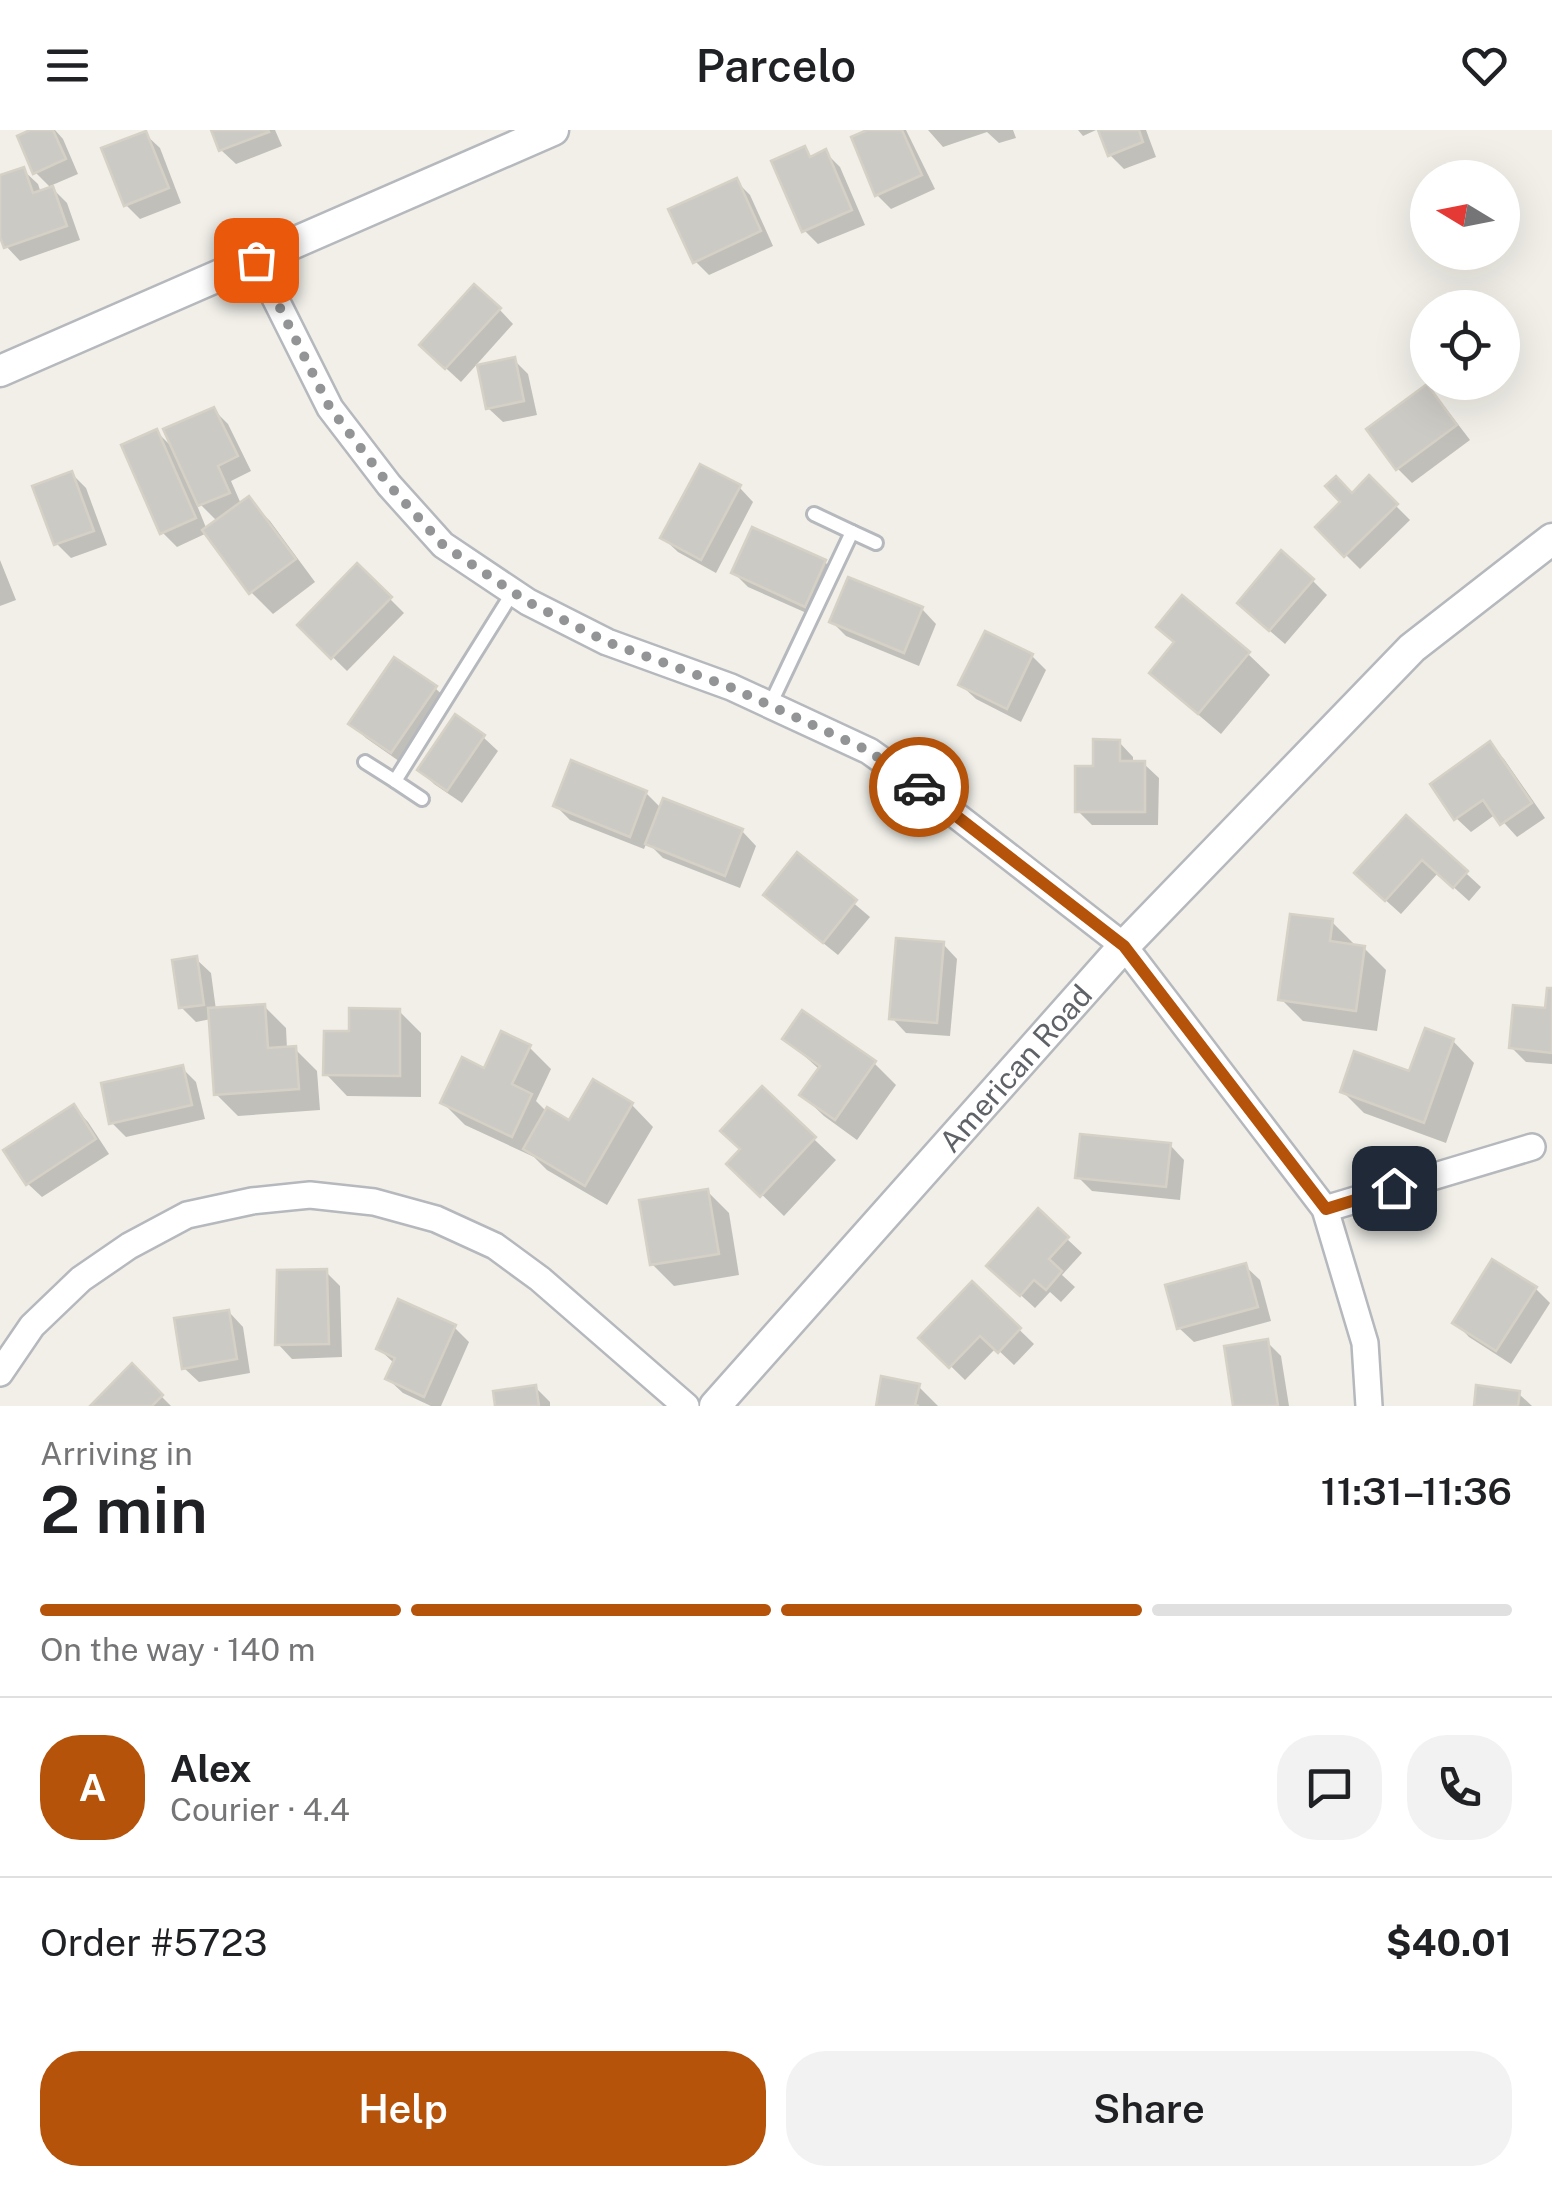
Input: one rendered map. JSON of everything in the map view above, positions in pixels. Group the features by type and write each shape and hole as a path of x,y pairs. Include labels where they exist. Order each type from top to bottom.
{"street":[{"path":"0,371 553,130"},
{"path":"256,260 330,408 389,485 443,545 528,602 607,642 730,687 869,751 1124,946 1326,1209 1365,1344 1369,1406"},
{"name":"American Road","path":"715,1406 1124,946 1412,648 1552,539"},
{"path":"1326,1209 1532,1147"},
{"path":"0,1374 32,1326 81,1280 129,1246 187,1215 252,1201 310,1195 374,1202 436,1219 495,1246 686,1406"}],"lane":[{"path":"814,514 876,544"},
{"path":"770,705 852,532"},
{"path":"395,781 514,592"},
{"path":"365,762 422,799"}],"building":[{"path":"30,130 53,130 66,159 33,174 17,136"},
{"path":"211,130 268,130 269,132 219,151"},
{"path":"867,130 902,130 922,175 875,196 851,137"},
{"path":"1098,130 1139,130 1143,142 1108,156"},
{"path":"146,131 169,188 124,206 101,148"},
{"path":"805,146 810,157 826,149 852,210 802,232 771,161"},
{"path":"24,167 33,193 53,186 67,226 4,248 0,237 0,175"},
{"path":"737,178 761,231 693,263 668,209"},
{"path":"474,284 501,308 445,369 419,345"},
{"path":"515,357 524,401 486,409 477,365"},
{"path":"1410,397 1410,400 1439,400 1457,425 1396,470 1366,429"},
{"path":"214,407 238,456 218,466 230,493 198,506 163,429"},
{"path":"157,429 196,518 160,534 121,445"},
{"path":"700,464 741,485 701,560 660,538"},
{"path":"72,471 94,531 54,545 32,486"},
{"path":"1369,475 1398,504 1344,557 1315,527 1340,502 1325,486 1336,476 1352,493"},
{"path":"249,496 296,559 249,594 202,530"},
{"path":"752,527 826,560 805,607 731,573"},
{"path":"1281,550 1314,579 1269,631 1237,603"},
{"path":"357,563 392,597 331,659 297,625"},
{"path":"848,577 923,607 904,653 829,622"},
{"path":"1182,595 1250,652 1198,714 1149,673 1174,642 1156,627"},
{"path":"985,631 1033,654 1007,709 958,685"},
{"path":"394,657 437,686 391,753 348,724"},
{"path":"455,714 485,735 447,791 417,770"},
{"path":"1093,739 1120,740 1120,761 1145,761 1145,812 1075,812 1075,766 1093,766"},
{"path":"1490,741 1532,803 1500,825 1483,800 1454,820 1430,784"},
{"path":"571,760 647,791 630,837 553,806"},
{"path":"663,798 743,829 725,876 645,844"},
{"path":"1406,815 1468,871 1453,888 1422,860 1385,901 1354,873"},
{"path":"797,852 857,900 823,943 763,895"},
{"path":"1290,914 1333,919 1330,941 1365,946 1356,1011 1278,1000"},
{"path":"896,938 944,942 937,1023 889,1019"},
{"path":"197,956 204,1005 179,1008 172,960"},
{"path":"1547,988 1552,988 1552,1053 1509,1048 1513,1005 1545,1008"},
{"path":"265,1004 268,1048 296,1046 299,1089 214,1095 208,1008"},
{"path":"349,1008 400,1009 400,1076 323,1075 324,1031 349,1031"},
{"path":"802,1010 876,1061 835,1120 799,1095 820,1066 782,1039"},
{"path":"1425,1028 1454,1039 1424,1123 1340,1092 1354,1051 1409,1071"},
{"path":"501,1031 531,1045 512,1084 532,1094 512,1137 440,1103 462,1057 484,1068"},
{"path":"183,1065 192,1105 109,1124 101,1083"},
{"path":"593,1079 633,1103 585,1186 523,1149 547,1107 569,1120"},
{"path":"762,1086 816,1137 760,1197 726,1164 740,1149 720,1131"},
{"path":"74,1104 96,1139 26,1185 3,1150"},
{"path":"1080,1134 1171,1143 1166,1187 1075,1178"},
{"path":"708,1189 719,1254 650,1265 639,1200"},
{"path":"1038,1208 1069,1237 1049,1259 1062,1271 1046,1290 1034,1280 1020,1296 986,1266"},
{"path":"1492,1259 1537,1287 1496,1351 1452,1323"},
{"path":"1246,1263 1258,1307 1177,1329 1165,1285"},
{"path":"327,1269 329,1344 275,1345 277,1270"},
{"path":"972,1281 1021,1328 998,1353 980,1336 949,1368 918,1338"},
{"path":"398,1299 456,1325 424,1397 385,1379 395,1358 376,1349"},
{"path":"229,1310 237,1359 182,1369 174,1318"},
{"path":"1268,1339 1278,1406 1233,1406 1224,1346"},
{"path":"132,1363 163,1395 152,1406 90,1406"},
{"path":"881,1376 920,1384 915,1405 919,1406 876,1406"},
{"path":"536,1385 539,1406 495,1406 493,1391"},
{"path":"1476,1385 1520,1391 1518,1406 1474,1406"}],"way so far":[{"path":"256,260 330,408 389,485 443,545 528,602 607,642 730,687 869,751 919,787"}],"route":[{"path":"919,787 1124,946 1326,1209 1394,1188"}]}
